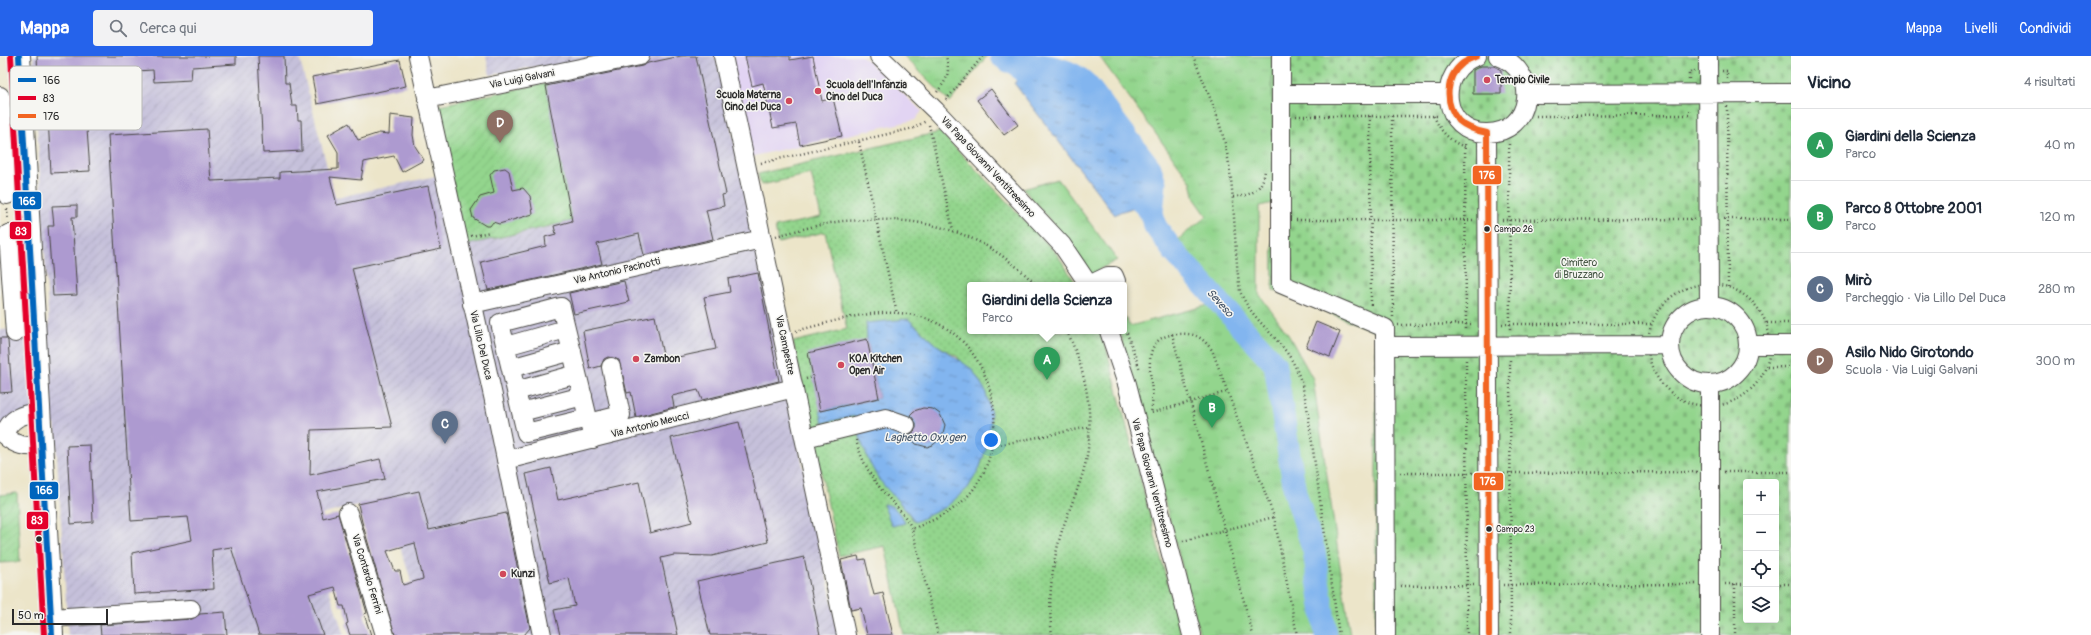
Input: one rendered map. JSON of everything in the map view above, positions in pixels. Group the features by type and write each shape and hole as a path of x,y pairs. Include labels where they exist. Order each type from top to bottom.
{"main road":[{"path":"18,66 19,56"},
{"path":"15,130 11,195 30,240 51,626"}],"street":[{"name":"Via Lillo Del Duca","path":"418,56 506,460 542,635"},
{"name":"Via Luigi Galvani","path":"427,99 640,56"},
{"name":"Via Campestre","path":"722,56 747,166 846,635"},
{"name":"Via Papa Giovanni Ventitreesimo","path":"879,56 936,111 1062,245 1087,282"},
{"path":"1281,56 1281,284 1385,328 1386,635"},
{"path":"1477,56 1462,63 1456,69 1450,81 1448,94 1452,111 1463,125 1478,132 1487,133 1496,132 1512,125 1523,111 1527,94 1526,85 1518,69 1512,63 1498,56"},
{"path":"1708,64 1709,306"},
{"path":"1527,94 1791,93"},
{"path":"1281,94 1448,94"},
{"path":"0,96 11,195"},
{"path":"1487,133 1489,635"},
{"path":"15,333 4,231 30,240"},
{"name":"Via Antonio Pacinotti","path":"472,304 762,239"},
{"path":"1095,282 1108,276 1114,276 1116,281"},
{"path":"1709,306 1724,309 1737,318 1746,330 1749,345 1746,360 1737,373 1724,381 1710,384 1694,382 1682,373 1673,361 1670,346 1673,330 1682,318 1694,309 1709,306"},
{"path":"590,427 566,329 506,346 526,433 590,427 621,415 611,367"},
{"name":"Via Papa Giovanni Ventitreesimo","path":"1110,334 1126,384 1192,635"},
{"path":"1749,345 1791,345"},
{"path":"1385,346 1670,346"},
{"path":"511,368 572,351"},
{"path":"516,391 578,374"},
{"path":"1710,384 1710,635"},
{"name":"Via Antonio Meucci","path":"506,460 590,427 794,388"},
{"path":"521,412 583,396"},
{"path":"39,412 20,416 10,422 2,435 16,444 41,446"},
{"path":"805,438 886,418 906,425"},
{"name":"Via Contardo Ferrini","path":"348,513 385,635"},
{"path":"51,626 191,609"}],"path":[{"path":"936,94 947,79 949,68 946,56"},
{"path":"936,111 983,56"},
{"path":"1193,56 1222,130 1229,165 1233,197 1239,284 1242,296 1286,351 1298,370 1303,385 1308,407 1339,635"},
{"path":"1533,116 1689,115 1689,72 1708,64 1727,71 1728,287"},
{"path":"1281,116 1441,116"},
{"path":"1370,116 1371,322"},
{"path":"1392,116 1393,325 1652,324"},
{"path":"1434,116 1446,136 1455,143 1465,146"},
{"path":"747,166 858,142 914,128 927,120 953,230"},
{"path":"1465,140 1467,635"},
{"path":"1509,140 1511,635"},
{"path":"858,142 898,314"},
{"path":"1233,197 1245,196 1257,190 1264,178 1265,169"},
{"path":"4,231 11,195"},
{"path":"1282,220 1791,219"},
{"path":"762,239 837,222 897,220 953,230 977,240 1000,253 1020,268 1033,282"},
{"path":"465,238 490,232"},
{"path":"1709,284 1728,287 1744,294 1753,302 1767,323 1771,345 1767,367 1761,379 1744,396 1727,404 1710,407 1686,402 1666,389 1653,369 1648,346 1652,324 1658,312 1675,294 1697,285 1709,284"},
{"path":"783,335 844,319 866,315 913,315 935,323 954,335 971,351 984,371 992,397 995,420 993,446 981,476 964,499 941,517 912,529"},
{"path":"1767,323 1791,323"},
{"path":"1226,392 1151,414 1152,393 1149,365 1151,351 1161,338 1172,334 1189,333 1202,338 1212,350 1226,392 1274,517 1297,635"},
{"path":"1052,635 1052,586 1059,541 1086,461 1089,427 1088,395 1079,357 1068,334"},
{"path":"1172,334 1253,635"},
{"path":"1767,367 1791,367"},
{"path":"854,426 866,467 878,486 907,517 912,529 938,635"},
{"path":"993,446 1089,427"},
{"path":"1386,473 1791,472"},
{"path":"1183,541 1274,517"},
{"path":"1735,584 1735,635"},
{"path":"1386,586 1743,584"},
{"path":"1779,584 1791,584"}],"shaded area":[{"path":"33,56 299,56 335,198 436,176 466,245 554,226 546,83 539,66 490,75 486,56 716,56 839,635 429,635 384,498 306,519 344,635 68,635 55,424 0,427 0,330 49,327 37,130 142,130 142,66 34,66"},
{"name":"Scuola dell'Infanzia Cino del Duca","path":"728,56 862,56 922,111 915,120 749,157"}],"green space":[{"path":"904,56 987,56 950,102"},
{"path":"1099,56 1272,56 1273,203 1259,206 1259,294 1289,336 1313,379 1350,635 1200,635 1121,334 1127,334 1127,321 1130,326 1209,305 1165,250 1207,216 1195,199 1191,182"},
{"name":"Cimitero di Bruzzano","path":"1272,56 1791,56 1791,635 1376,635 1376,332 1273,290"},
{"path":"546,83 572,221 466,245 435,106"},
{"path":"940,132 1057,254 1075,282 967,282 967,334 1100,334 1106,347 1181,635 904,635 885,546 839,556 793,342 847,329 825,232 778,243 775,227 821,217 811,174 761,185 758,174","holes":["908,319 937,345 958,357 989,439 980,466 968,488 915,522 894,496 860,438 854,416 867,339","883,504 892,506 904,523 892,525"]},
{"path":"1058,179 1117,260 1098,270 1105,282 1094,282 1062,235 1023,189"},
{"path":"17,493 20,562 0,563 0,495"}],"water":[{"path":"1027,73 1060,77 1077,86 1143,174 1146,190 1145,195 1139,203 1115,215 1014,83"},
{"name":"Laghetto Oxy.gen","path":"908,319 937,345 972,369 985,390 991,413 989,439 980,467 968,488 946,507 915,522 874,472 864,449 854,416 823,423 820,411 879,398 867,339 866,323"},
{"path":"883,504 887,504 899,513 905,523 892,526"}],"building":[{"path":"37,56 236,56 236,64 192,67 191,80 154,82 153,70 142,71 142,66 37,66"},
{"path":"258,56 284,56 285,83 289,83 292,106 297,106 298,120 301,120 302,151 263,153"},
{"path":"681,56 696,56 726,194 722,195 724,206 706,210 713,239 644,255 639,234 597,244 602,264 488,290 481,262 546,246 545,237 556,234 554,226 572,221 546,86 642,66 648,63"},
{"name":"Scuola Materna Cino del Duca","path":"745,56 790,56 790,60 813,56 822,101 833,98 842,136 800,145 796,124 773,128 763,83 752,86"},
{"path":"400,60 406,86 317,104 312,77"},
{"name":"Tempio Civile","path":"1481,66 1494,66 1501,70 1501,94 1473,94 1473,70"},
{"path":"991,89 1018,125 1004,135 977,100"},
{"path":"390,115 414,118 413,135 415,146 424,160 402,172 394,156 364,162 361,180 330,177 337,205 428,186 441,249 352,268 392,427 311,430 310,475 380,459 385,479 317,492 323,518 338,514 367,613 364,614 371,635 350,635 346,624 348,623 344,606 340,606 335,587 309,594 323,635 259,635 231,547 212,550 214,589 134,594 132,553 192,540 188,517 131,521 108,135 207,129 211,181 280,178 280,172 338,169 338,152 328,135 349,123 358,140 379,133 389,134"},
{"path":"49,130 87,130 90,171 51,173"},
{"path":"505,168 509,171 513,190 523,188 530,196 533,214 499,224 493,222 490,226 486,226 473,218 471,210 480,197 494,193 490,175 494,170"},
{"path":"77,205 77,217 72,217 77,295 53,296 48,226 54,226 52,206"},
{"path":"758,273 779,381 702,400 698,390 672,396 674,407 636,417 631,392 627,393 619,360 608,357 604,359 601,366 590,369 583,331 655,316 664,360 716,349 704,297 730,292 728,279"},
{"path":"624,281 629,302 574,314 569,293"},
{"path":"1316,322 1340,332 1330,357 1306,347"},
{"path":"0,338 6,338 8,341 12,392 0,393"},
{"name":"KOA Kitchen Open Air","path":"867,339 879,398 820,411 808,353"},
{"path":"923,408 933,409 940,414 945,425 942,437 933,445 927,447 916,444 908,435 913,433 916,428 916,423 910,415 914,411"},
{"path":"739,422 768,542 712,556 674,555 661,558 678,635 560,635 554,610 575,606 569,578 550,583 526,474 551,468 558,500 639,482 650,533 692,522 671,438"},
{"path":"90,445 93,522 71,524 67,446"},
{"path":"419,491 429,530 506,513 530,628 524,635 395,635 358,504","holes":["415,543 423,579 403,585 400,571 395,571 387,551"]},
{"path":"858,556 859,560 865,559 874,595 883,593 893,635 867,635 861,608 851,610 841,560"},
{"path":"804,557 820,635 710,635 697,581"},
{"path":"225,612 227,635 101,635 100,625 192,619 200,614"}],"waterway":[{"name":"Seveso","path":"1001,56 1008,61 1060,69 1079,78 1087,85 1150,168 1155,183 1152,212 1155,226 1174,252 1275,364 1295,492 1314,551 1326,635"},
{"path":"1008,61 1033,91"},
{"path":"1126,190 1155,226"}],"transit line":[{"name":"83","path":"11,56 12,66"},
{"name":"166","path":"19,56 20,66"},
{"name":"176","path":"1477,56 1465,62 1457,69 1450,83 1449,99 1454,114 1459,121 1465,126 1487,133 1489,635"},
{"name":"83","path":"15,130 44,635"},
{"name":"166","path":"23,130 52,635"}],"place":[{"name":"Tempio Civile","path":"1487,80"},
{"name":"Scuola dell'Infanzia Cino del Duca","path":"818,91"},
{"name":"Scuola Materna Cino del Duca","path":"789,101"},
{"name":"Asilo Nido Girotondo","path":"500,143"},
{"name":"Campo 26","path":"1487,229"},
{"name":"Zambon","path":"636,359"},
{"name":"KOA Kitchen Open Air","path":"841,365"},
{"name":"Giardini della Scienza","path":"1047,380"},
{"name":"Parco 8 Ottobre 2001","path":"1212,428"},
{"name":"Mirò","path":"445,444"},
{"name":"Campo 23","path":"1489,529"},
{"name":"Kunzi","path":"503,574"}]}
